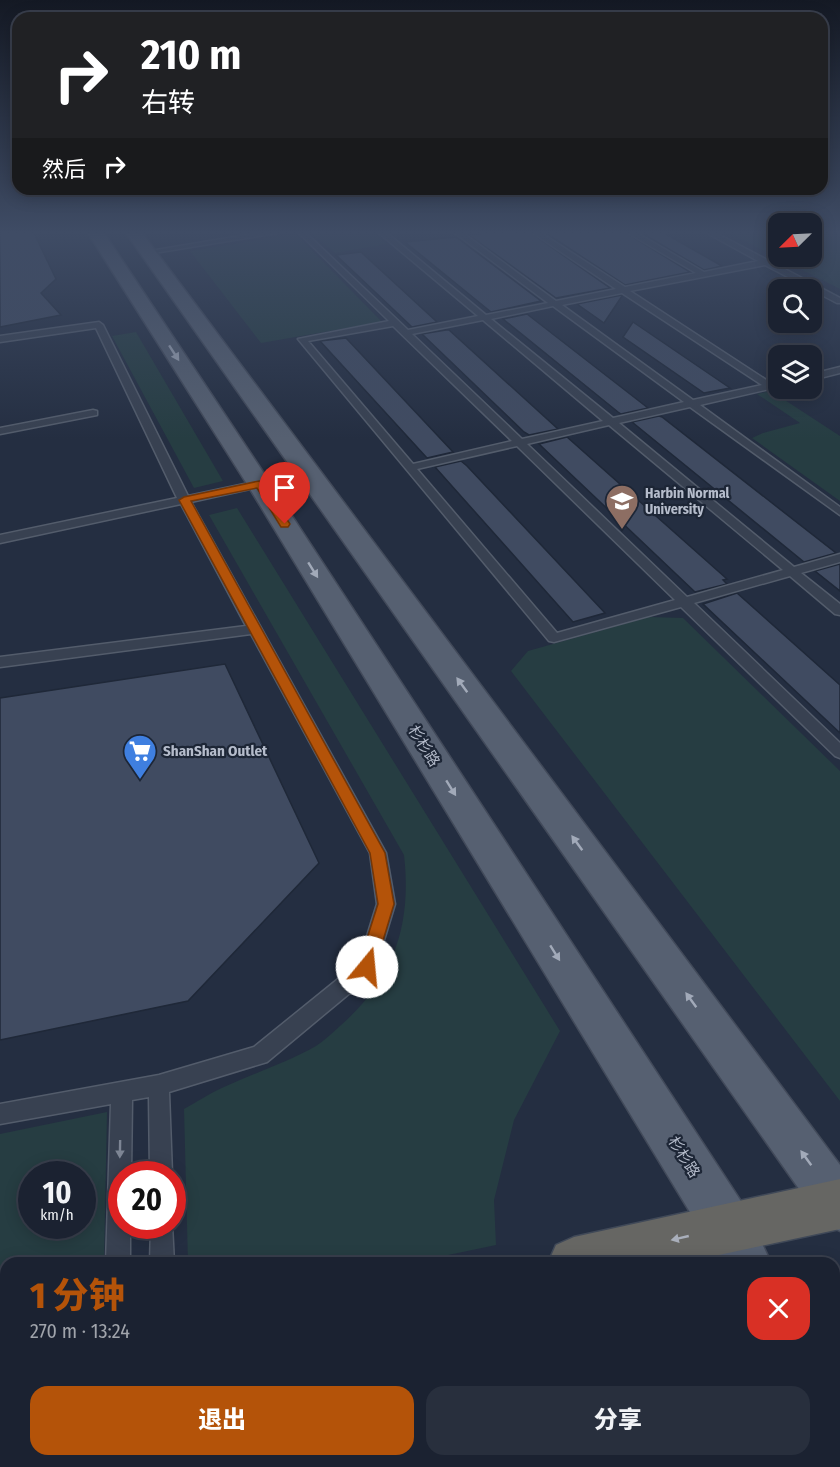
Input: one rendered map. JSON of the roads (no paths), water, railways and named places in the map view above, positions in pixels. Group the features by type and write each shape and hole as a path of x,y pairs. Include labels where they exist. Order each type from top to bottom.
{"highway":[{"path":"628,1257 737,1245 840,1205"}],"main road":[{"name":"杉杉路","path":"140,301 259,484 737,1245"},
{"path":"183,301 840,1205"}],"lane":[{"path":"373,301 840,752"},
{"path":"465,301 840,611"},
{"path":"552,301 840,512"},
{"path":"406,333 568,301"},
{"path":"640,301 768,381"},
{"path":"395,323 302,339 554,638 840,558"},
{"path":"0,339 99,325 184,500 378,853 386,904 367,967 260,1055 159,1085 0,1114"},
{"path":"822,374 840,370"},
{"path":"412,467 768,386"},
{"path":"0,431 93,413"},
{"path":"0,540 259,484"},
{"path":"0,662 255,629"},
{"path":"159,1085 161,1161"},
{"path":"118,1257 122,1091"},
{"path":"162,1239 162,1257"}],"place":[{"name":"Harbin Normal University","path":"622,530"},
{"name":"ShanShan Outlet","path":"140,780"}]}
